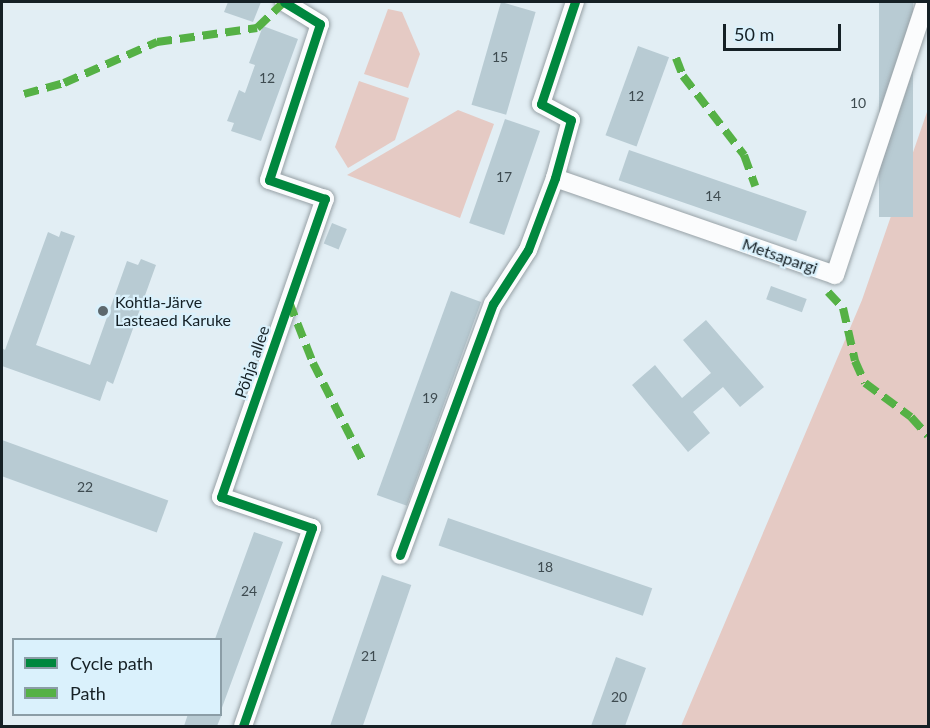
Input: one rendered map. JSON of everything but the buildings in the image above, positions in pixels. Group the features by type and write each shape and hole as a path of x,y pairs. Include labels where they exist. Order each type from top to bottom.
{"street":[{"name":"Põhja allee","path":"243,726 312,528 221,496 325,199 269,180 320,24 284,2"},
{"path":"400,555 493,304 528,250 555,178 571,120 541,104 575,2"},
{"name":"Metsapargi","path":"555,178 835,275 926,2"}],"shaded area":[{"path":"388,9 402,12 420,54 408,88 364,74"},
{"path":"359,81 409,98 395,140 348,168 335,147"},
{"path":"928,109 928,726 681,726 862,300"},
{"path":"458,110 494,124 460,218 347,175"}],"marked path":[{"path":"24,94 64,83 157,42 257,28 284,2"},
{"path":"676,58 683,76 744,155 755,186"},
{"path":"828,292 843,308 855,361 865,383 911,417 928,436"},
{"path":"289,302 313,363 365,465"}],"cycle path":[{"path":"243,726 312,528 221,497 325,199 269,180 320,24 284,2"},
{"path":"400,555 493,304 528,250 555,178 571,120 541,104 575,2"}],"place":[{"name":"Kohtla-Järve Lasteaed Karuke","path":"103,311"}]}
